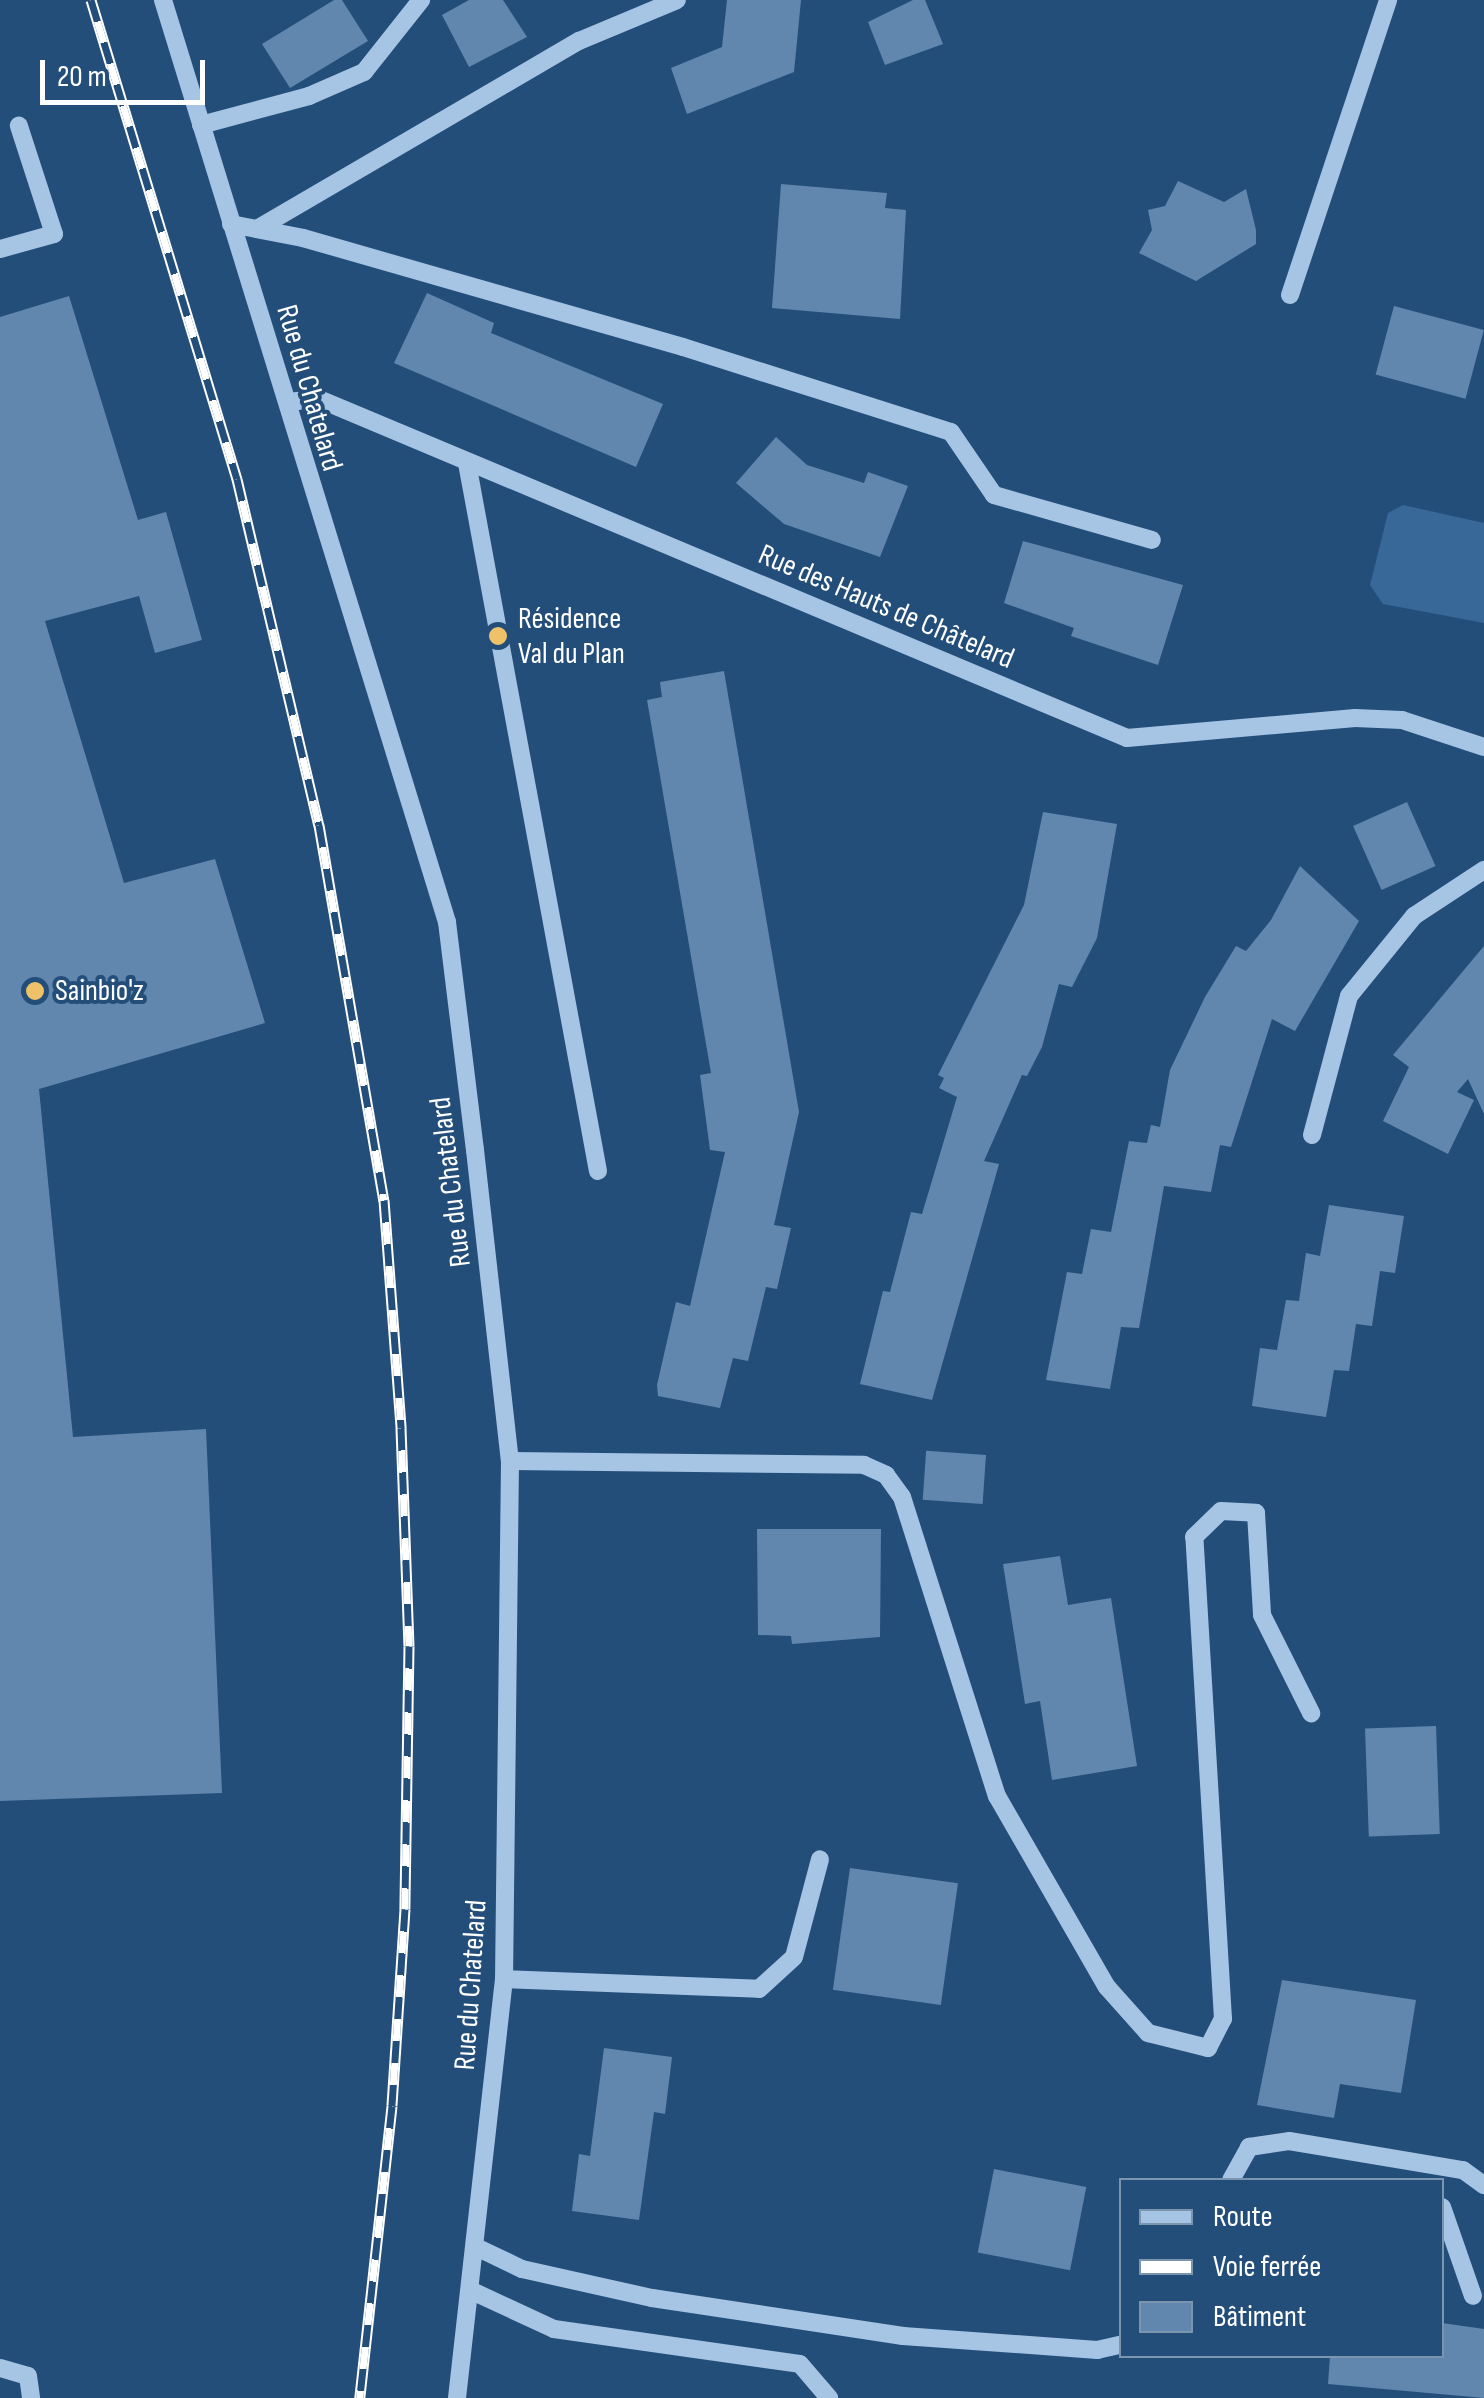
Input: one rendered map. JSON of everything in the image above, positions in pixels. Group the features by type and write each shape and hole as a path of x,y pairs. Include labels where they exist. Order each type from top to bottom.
{"street":[{"name":"Rue du Chatelard","path":"163,0 446,922 510,1461 504,1979 472,2291 456,2398"},
{"path":"201,124 309,96 364,72 420,0"},
{"path":"257,229 579,41 677,0"},
{"path":"1290,295 1388,0"},
{"path":"0,249 54,234 19,126"},
{"path":"232,224 683,347 951,432 994,494 1152,540"},
{"name":"Rue des Hauts de Châtelard","path":"288,402 319,399 1127,738 1355,718 1402,720 1484,747"},
{"path":"467,463 598,1171"},
{"path":"1312,1135 1349,996 1414,916 1484,870"},
{"path":"510,1461 864,1465 886,1476 902,1496 996,1796 1107,1987 1148,2033 1208,2048 1223,2019 1194,1537 1221,1511 1256,1513 1262,1615 1311,1712"},
{"path":"504,1979 758,1990 794,1957 820,1859"},
{"path":"1232,2178 1248,2147 1289,2141 1429,2172 1463,2170 1484,2185"},
{"path":"1444,2213 1474,2296"},
{"path":"476,2247 522,2269 652,2298 864,2330 1097,2350 1119,2345"},
{"path":"472,2291 554,2328 800,2364 829,2398"},
{"path":"0,2368 28,2376 31,2398"}],"shaded area":[{"path":"1403,505 1484,523 1484,623 1383,604 1370,585 1388,513"}],"building":[{"path":"334,0 342,0 368,41 290,88 262,44"},
{"path":"469,0 503,0 527,37 469,67 442,15"},
{"path":"727,0 801,0 794,72 687,114 671,68 722,47"},
{"path":"913,0 925,0 943,44 885,65 868,22"},
{"path":"1178,181 1224,202 1246,189 1256,230 1256,244 1196,281 1139,253 1152,230 1148,210 1165,206"},
{"path":"781,184 887,193 885,208 906,210 900,319 772,308"},
{"path":"427,293 494,323 491,333 663,404 636,467 394,363"},
{"path":"69,296 138,520 166,512 202,640 155,653 139,596 45,621 124,883 215,859 265,1023 39,1089 73,1437 206,1429 222,1793 0,1801 0,317"},
{"path":"1394,306 1484,330 1465,399 1376,375"},
{"path":"776,437 807,465 864,483 868,472 908,486 880,557 784,524 736,483"},
{"path":"1023,541 1183,585 1158,665 1071,636 1074,628 1004,603"},
{"path":"724,671 799,1112 774,1225 791,1228 777,1289 766,1287 748,1361 733,1358 720,1408 658,1396 657,1385 676,1302 690,1306 725,1152 710,1150 700,1075 711,1073 647,700 662,697 660,682"},
{"path":"1407,802 1435,866 1382,890 1353,826"},
{"path":"1043,812 1117,824 1097,938 1072,987 1059,984 1042,1047 1027,1076 1022,1075 984,1161 999,1164 932,1400 860,1384 883,1291 890,1292 911,1212 922,1214 957,1097 939,1088 944,1078 938,1075 1024,905"},
{"path":"1300,866 1359,921 1295,1031 1272,1019 1231,1147 1220,1145 1211,1192 1164,1186 1139,1328 1121,1327 1110,1389 1046,1380 1067,1272 1082,1274 1091,1229 1111,1232 1129,1141 1147,1143 1151,1125 1160,1127 1170,1070 1205,997 1236,946 1246,951 1271,920"},
{"path":"1484,946 1484,1114 1468,1079 1457,1092 1474,1100 1448,1154 1383,1121 1409,1067 1393,1055"},
{"path":"1329,1205 1404,1216 1395,1273 1380,1271 1372,1326 1356,1324 1349,1371 1334,1370 1326,1417 1252,1406 1260,1348 1277,1350 1286,1300 1299,1301 1306,1253 1320,1256"},
{"path":"926,1451 986,1455 983,1504 923,1500"},
{"path":"757,1529 881,1529 880,1637 792,1644 791,1636 758,1635"},
{"path":"1060,1556 1068,1605 1111,1598 1137,1766 1052,1780 1040,1701 1025,1704 1003,1564"},
{"path":"1436,1726 1440,1834 1369,1836 1365,1728"},
{"path":"850,1868 958,1883 941,2005 833,1990"},
{"path":"1282,1980 1416,2000 1401,2093 1340,2084 1334,2118 1257,2105"},
{"path":"604,2048 672,2057 665,2114 654,2112 639,2220 572,2211 579,2154 590,2156"},
{"path":"994,2169 1086,2187 1070,2270 978,2252"},
{"path":"1444,2323 1484,2329 1484,2398 1328,2384 1330,2358 1444,2358"}],"railway":[{"path":"91,0 237,479 319,825 384,1200 401,1428 409,1646 405,1909 392,2106 360,2398"}],"place":[{"name":"Résidence Val du Plan","path":"498,636"},
{"name":"Sainbio'z","path":"35,991"}]}
